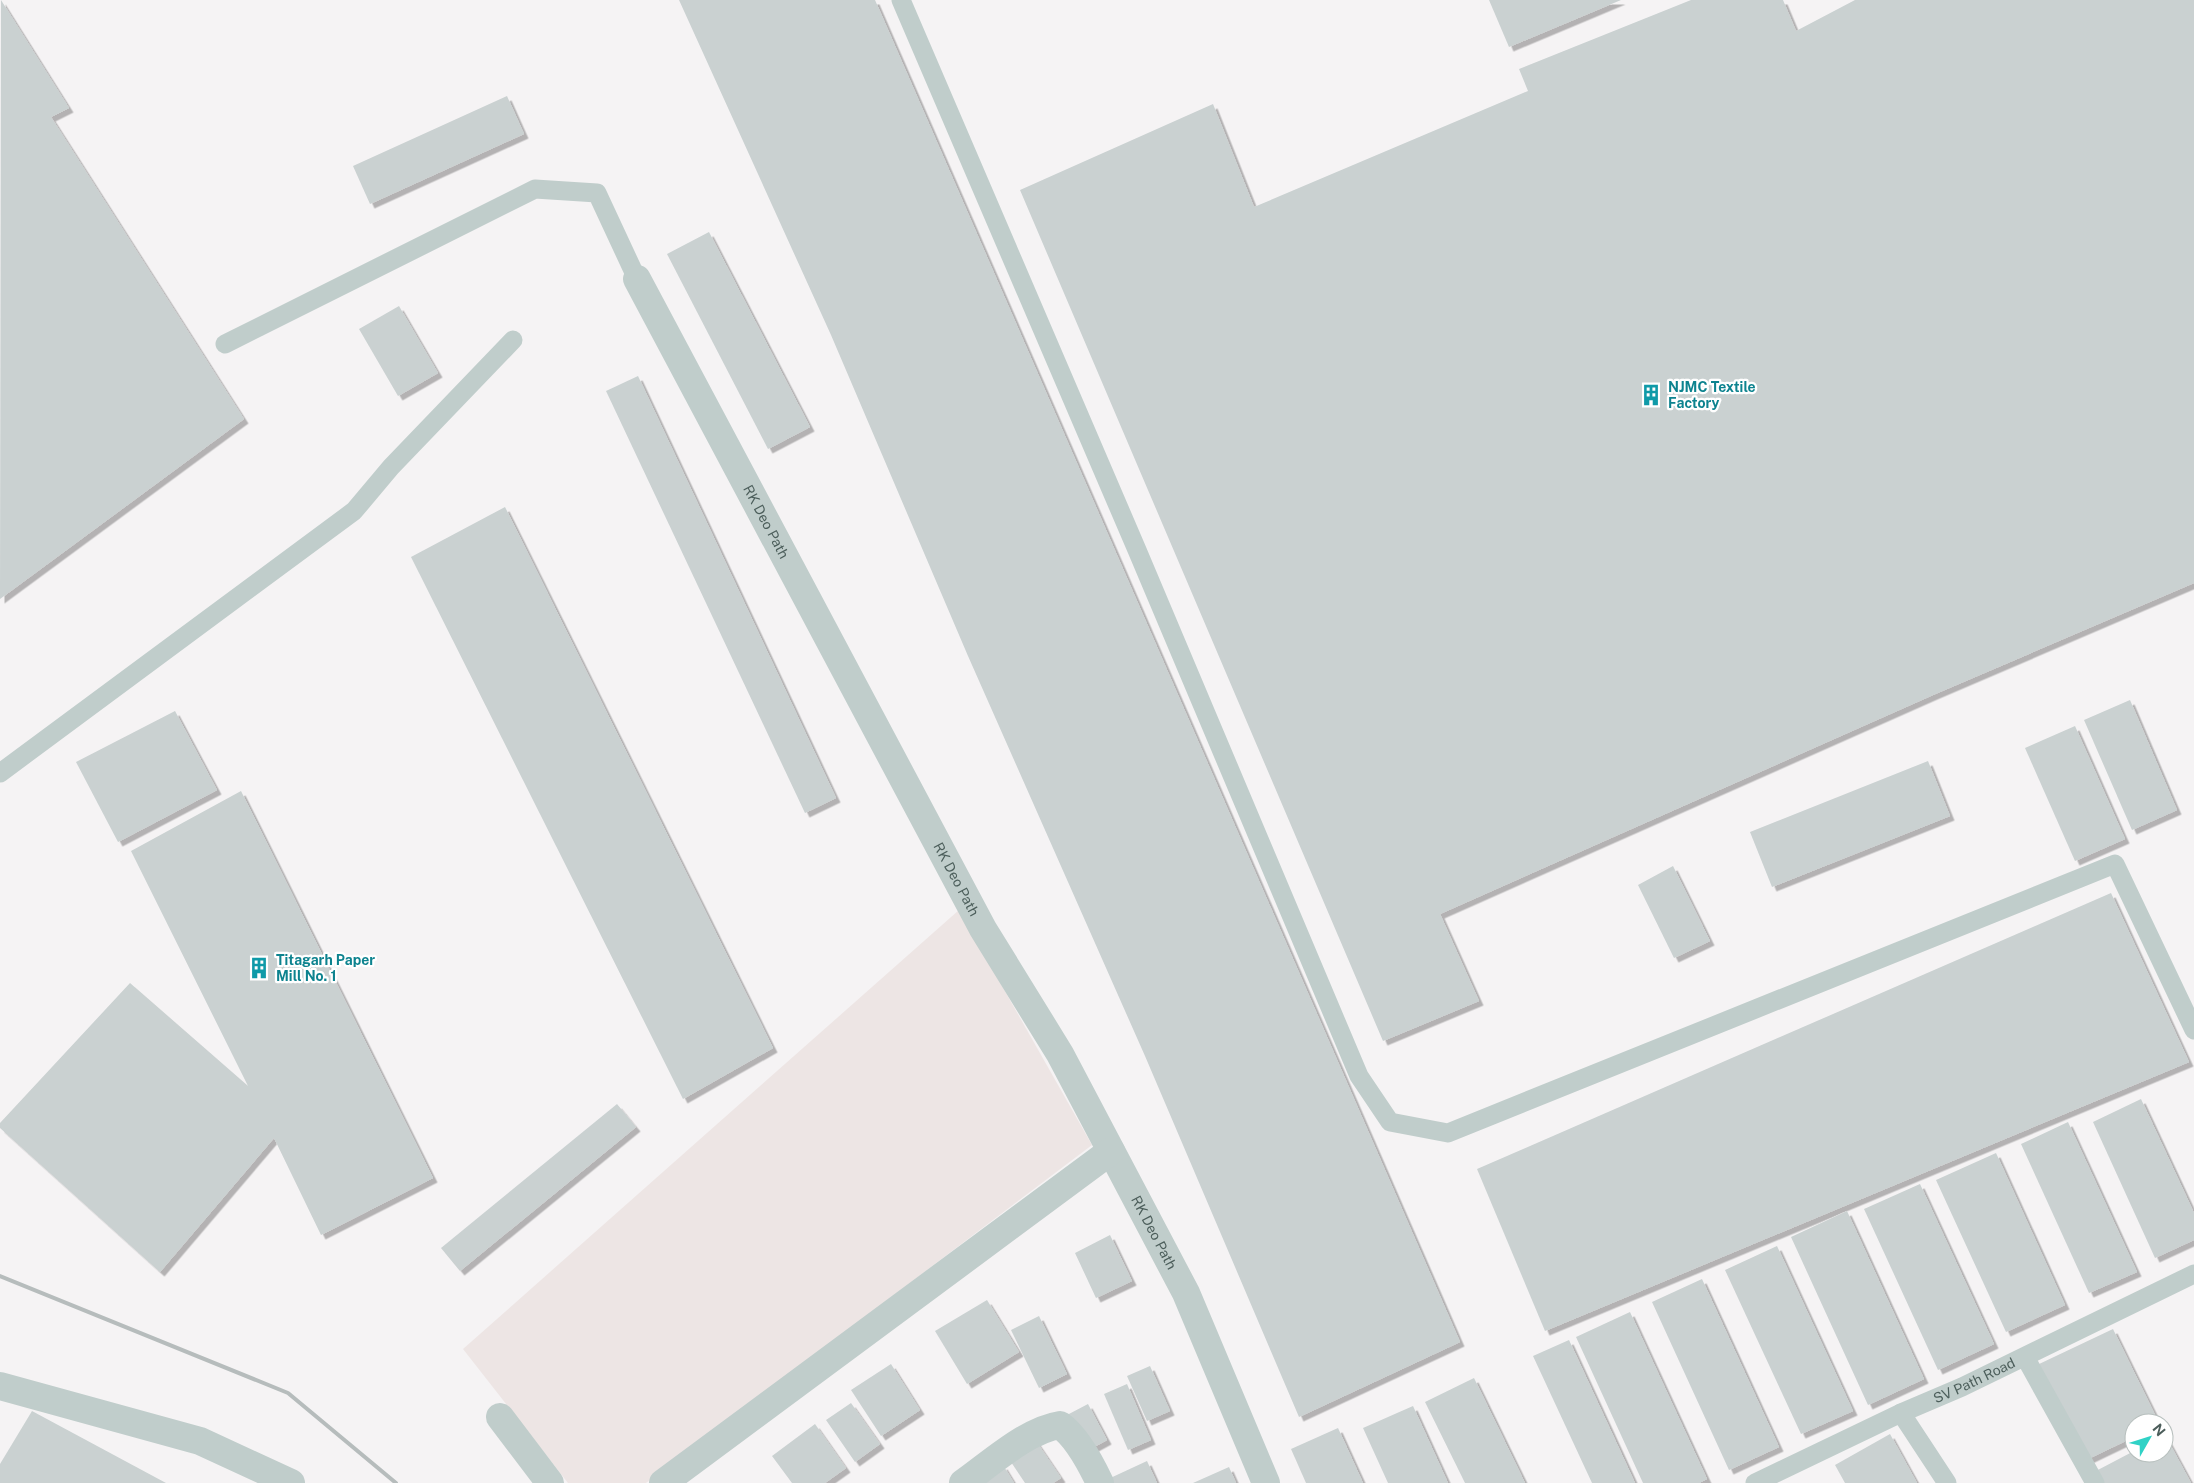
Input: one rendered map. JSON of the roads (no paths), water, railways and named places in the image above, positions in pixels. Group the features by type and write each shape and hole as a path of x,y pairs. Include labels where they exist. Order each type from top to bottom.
{"street":[{"name":"RK Deo Path","path":"637,279 983,929 1060,1054 1186,1293 1266,1483"},
{"path":"663,1483 1111,1151"},
{"path":"0,1386 200,1441 291,1483"},
{"path":"500,1417 550,1483"},
{"path":"963,1483 1026,1439 1051,1426 1060,1425 1067,1430 1094,1469 1100,1483"}],"lane":[{"path":"901,0 1134,541 1359,1076 1390,1122 1448,1133 2115,864 2194,1030"},
{"path":"225,344 535,189 597,194 637,279"},
{"path":"0,773 354,511 391,467 513,340"},
{"name":"SV Path Road","path":"1754,1483 2025,1356 2194,1274"},
{"path":"2025,1356 2095,1483"},
{"path":"1901,1413 1947,1483"}],"railway":[{"path":"0,1276 288,1393 396,1483"}],"place":[{"name":"NJMC Textile Factory","path":"1651,395"},
{"name":"Titagarh Paper Mill No. 1","path":"259,968"}]}
